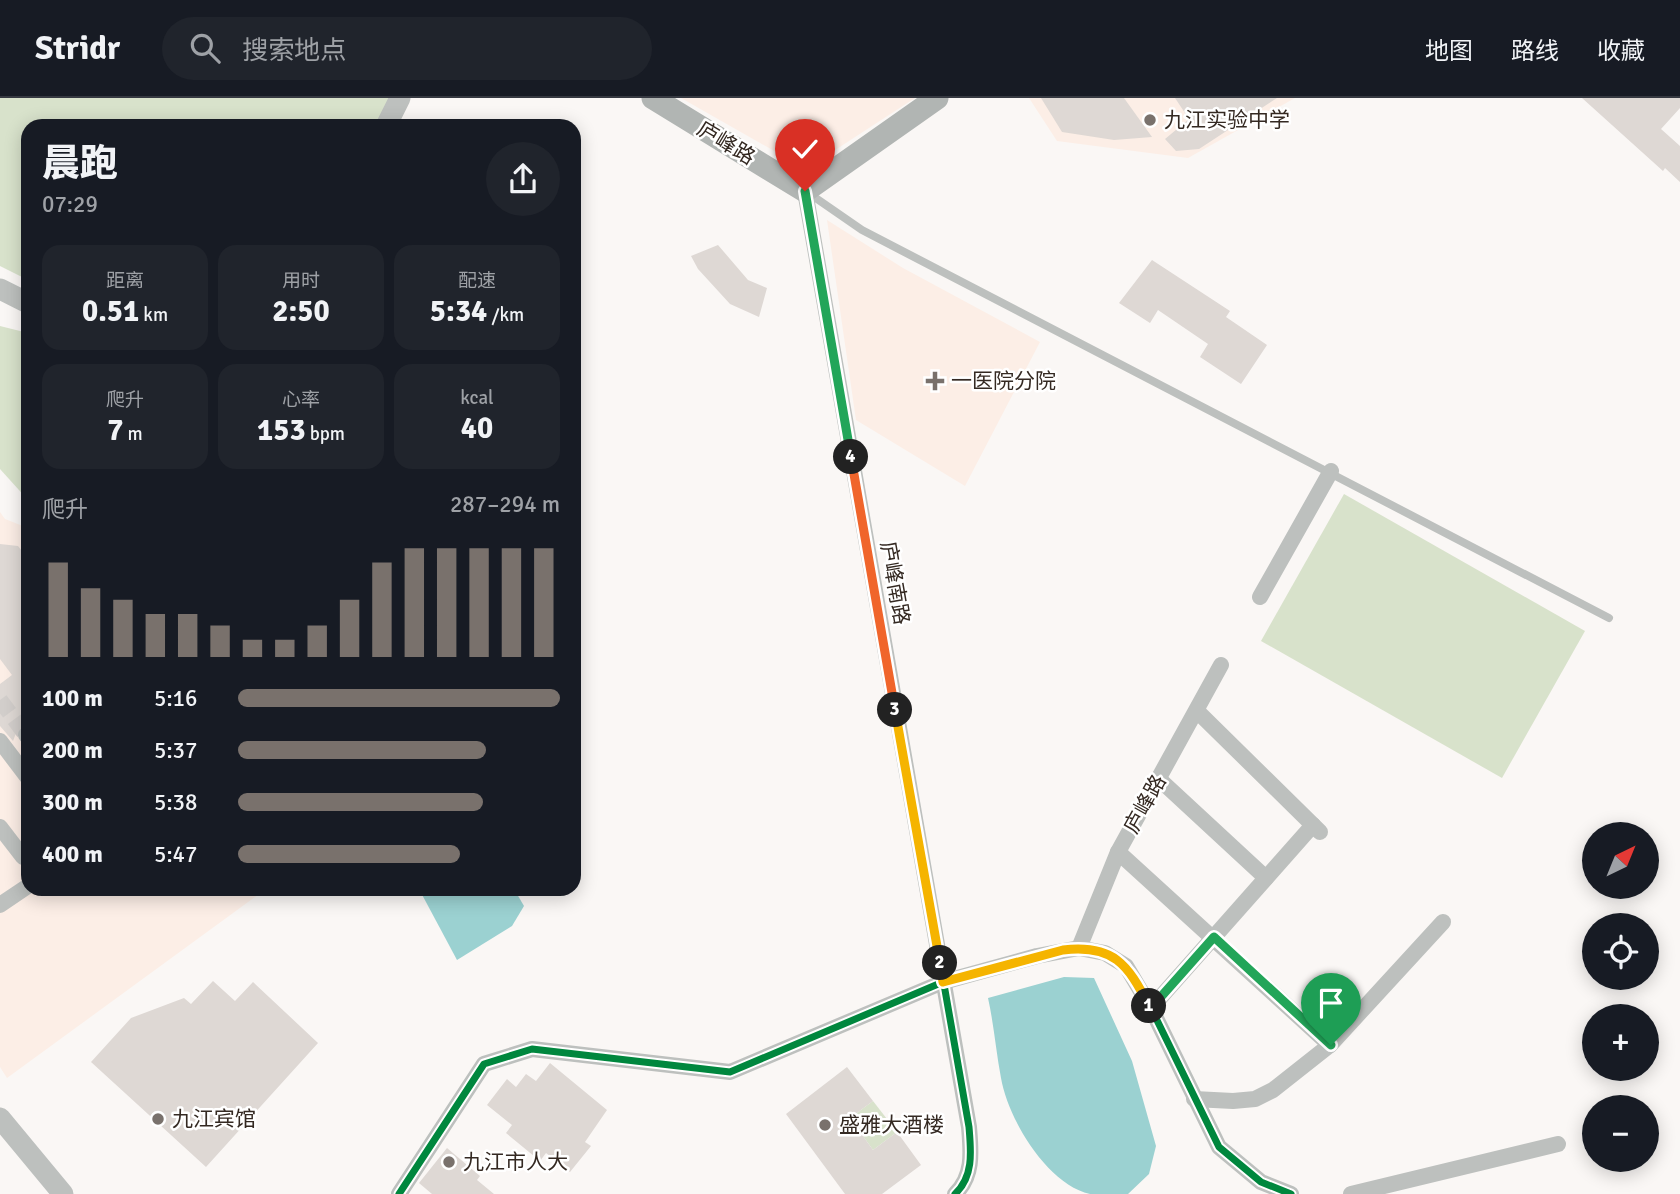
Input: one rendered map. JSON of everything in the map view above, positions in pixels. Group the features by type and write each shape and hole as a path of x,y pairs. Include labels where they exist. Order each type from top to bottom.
{"main road":[{"name":"庐峰路","path":"653,98 805,191"},
{"path":"805,191 937,98"}],"street":[{"path":"390,119 400,98"},
{"name":"庐峰南路","path":"805,191 969,1127 971,1163 962,1192"},
{"path":"0,289 21,300"},
{"path":"1260,597 1331,471"},
{"name":"庐峰路","path":"1079,948 1118,852 1221,665"},
{"path":"1151,1008 1266,878 1317,828 1197,711"},
{"path":"0,741 21,769"},
{"path":"1159,779 1266,878"},
{"path":"0,827 21,854"},
{"path":"1118,852 1331,1045"},
{"path":"0,905 21,891"},
{"path":"1194,1099 1255,1099 1273,1090 1331,1045 1443,922"},
{"path":"398,1194 484,1064 533,1049 730,1072 943,982 1037,956 1079,948 1105,953 1126,966 1151,1008 1219,1147 1261,1182 1292,1194"},
{"path":"0,1118 63,1194"},
{"path":"1351,1194 1558,1144"}],"lane":[{"path":"805,191 862,230 1331,471 1609,618"}],"shaded area":[{"path":"681,98 915,98 806,169"},
{"name":"九江实验中学","path":"1029,98 1295,98 1188,158 1057,141"},
{"name":"一医院分院","path":"827,220 903,268 1040,342 965,486 856,420"},
{"path":"0,512 5,519 21,525 21,896 256,896 7,1078 0,1067"}],"green space":[{"path":"0,98 390,98 380,119 21,119 21,276 0,266"},
{"path":"0,326 21,331 21,492 0,469"},
{"path":"1344,494 1585,631 1502,778 1261,641"},
{"path":"873,1101 897,1132 873,1150 850,1118"}],"water":[{"path":"423,896 518,896 524,906 512,926 457,960"},
{"path":"1064,977 1094,978 1132,1061 1156,1146 1149,1174 1128,1194 1090,1194 1074,1188 1059,1177 1032,1148 1005,1094 988,998"}],"building":[{"path":"1041,98 1124,98 1152,137 1114,140 1062,132"},
{"path":"1175,98 1277,98 1199,149 1176,151 1165,139 1189,119"},
{"path":"1582,98 1680,98 1680,108 1661,129 1680,146 1680,182 1665,168 1663,171"},
{"path":"718,245 748,280 767,288 759,317 730,304 698,269 691,256"},
{"path":"1152,260 1230,311 1226,317 1267,345 1241,384 1200,357 1208,344 1158,310 1150,323 1119,303"},
{"path":"0,544 18,546 21,550 21,727 18,728 13,741 0,726 0,684 12,675 0,659"},
{"path":"213,981 235,1001 253,982 318,1043 206,1167 91,1062 131,1018 184,998 191,1004"},
{"path":"550,1063 607,1110 585,1142 591,1146 570,1172 546,1153 540,1161 506,1133 512,1125 487,1105 507,1079 516,1087 526,1074 536,1081"},
{"name":"盛雅大酒楼","path":"847,1067 873,1101 850,1118 873,1150 897,1132 921,1165 882,1194 845,1194 786,1114"},
{"name":"九江市人大","path":"447,1148 480,1176 477,1180 494,1194 432,1194 419,1183"}],"tunnel":[{"path":"0,700 21,728"}],"cycle path":[{"path":"805,191 969,1127 968,1171 955,1194"},
{"path":"399,1194 484,1064 532,1049 730,1072 943,982 1037,956 1079,948 1105,953 1126,966 1151,1008 1219,1147 1261,1182 1291,1194"}],"place":[{"name":"九江实验中学","path":"1150,120"},
{"name":"一医院分院","path":"935,381"},
{"name":"九江宾馆","path":"158,1119"},
{"name":"盛雅大酒楼","path":"825,1125"},
{"name":"九江市人大","path":"449,1162"}],"route":[{"path":"805,191 943,982 1037,956 1079,948 1105,953 1126,966 1151,1008 1214,937 1331,1045"}]}
